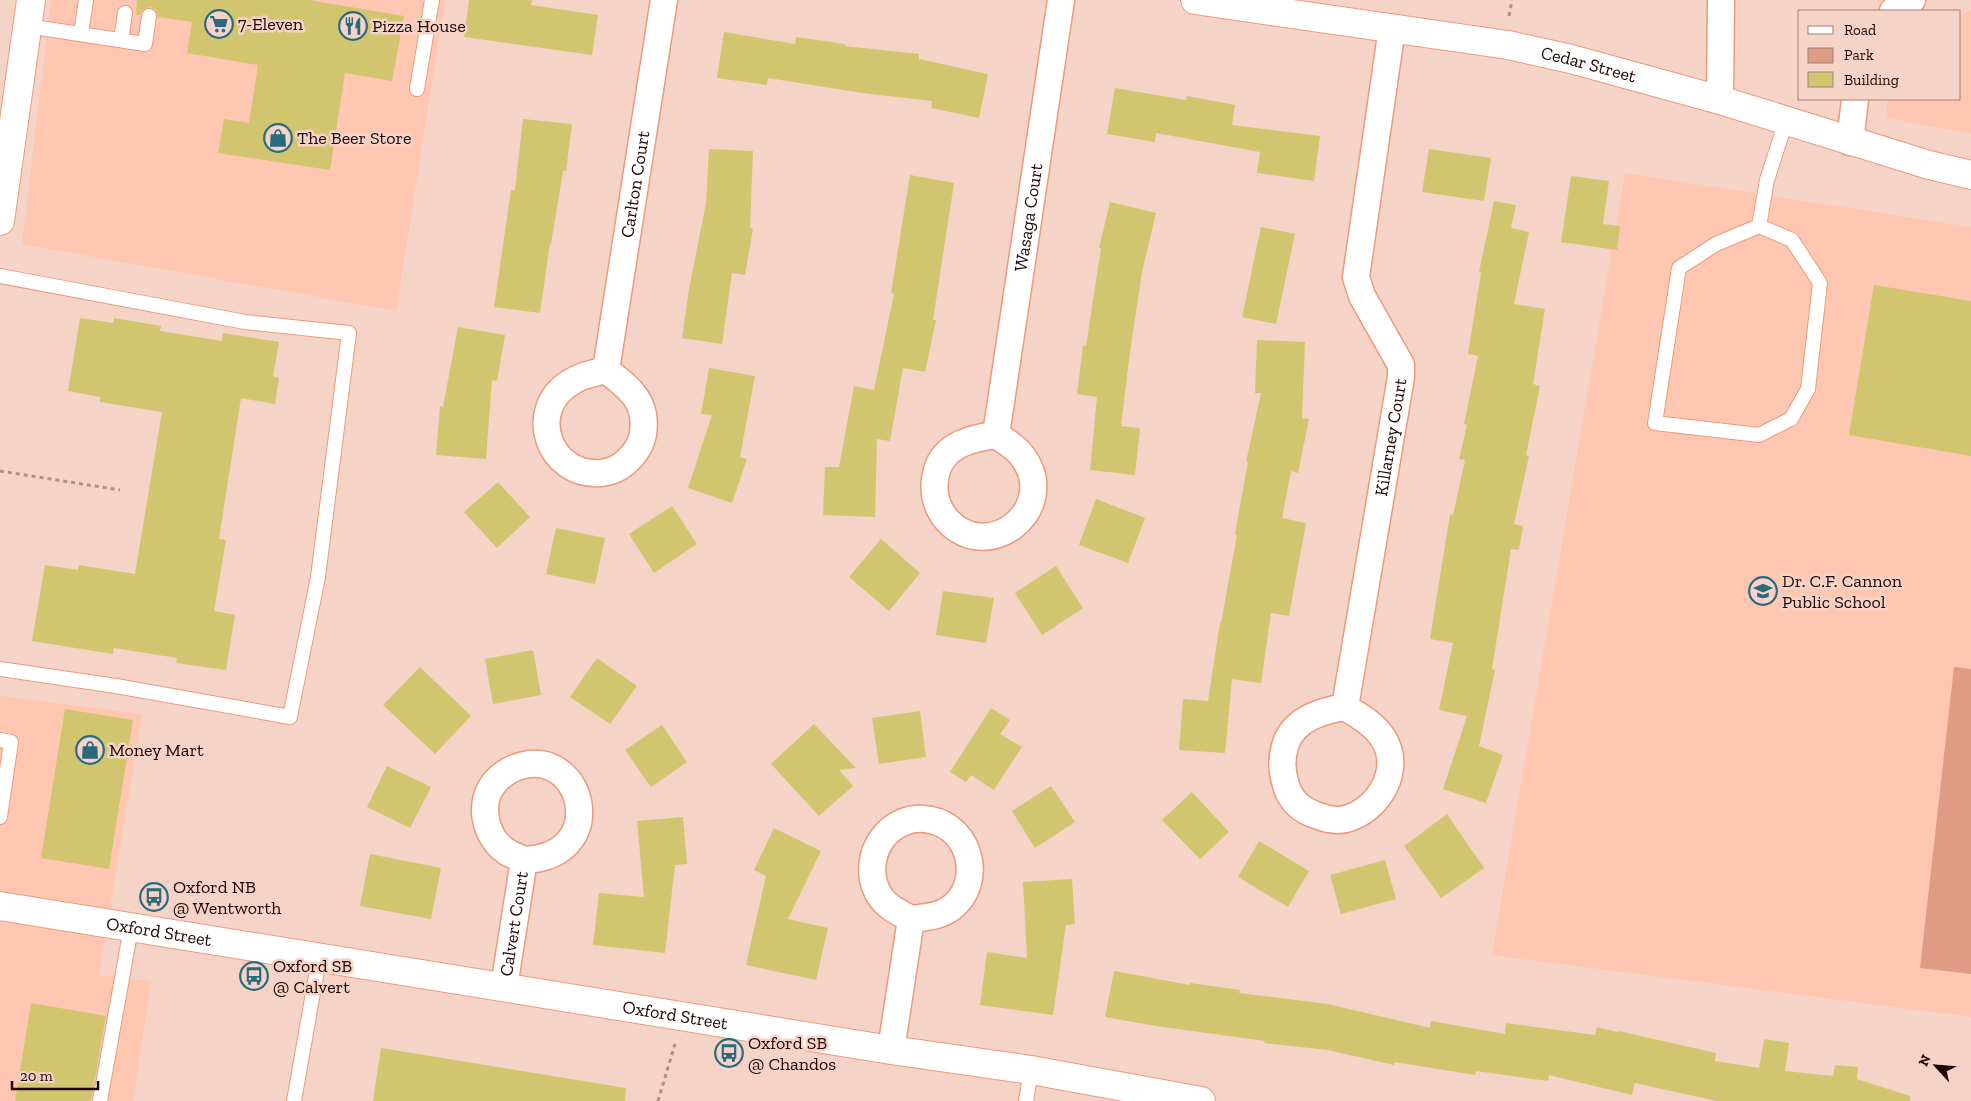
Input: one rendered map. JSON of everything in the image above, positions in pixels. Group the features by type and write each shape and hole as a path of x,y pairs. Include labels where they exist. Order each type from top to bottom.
{"street":[{"name":"Carlton Court","path":"606,370 664,0"},
{"name":"Wasaga Court","path":"996,435 1061,0"},
{"name":"Cedar Street","path":"1195,0 1508,45 1562,57 1720,100 1850,142 1971,175"},
{"path":"1720,0 1720,100"},
{"path":"1895,10 1912,0"},
{"path":"0,221 29,13"},
{"name":"Killarney Court","path":"1345,707 1401,377 1401,365 1362,296 1356,277 1392,28"},
{"path":"1850,142 1855,100"},
{"path":"1345,707 1372,724 1384,739 1389,756 1389,776 1379,799 1365,811 1345,819 1326,819 1304,810 1291,797 1282,775 1282,756 1288,738 1299,724 1316,714 1345,707"},
{"name":"Calvert Court","path":"504,987 524,860"},
{"name":"Oxford Street","path":"0,906 891,1050 1032,1070 1201,1101"},
{"path":"891,1050 911,919"}],"lane":[{"path":"81,33 86,0"},
{"path":"417,89 432,0"},
{"path":"29,13 81,33 145,44 149,16"},
{"path":"121,40 125,13"},
{"path":"1759,226 1767,180 1786,121"},
{"path":"1759,226 1792,240 1820,283 1808,388 1790,419 1759,435 1655,423 1679,268 1716,244 1759,226"},
{"path":"0,276 244,322 349,333 318,577 290,717 116,686 0,669"},
{"path":"0,740 11,742 0,817"},
{"path":"100,1101 131,928"},
{"path":"294,1101 319,959"},
{"path":"1026,1101 1032,1070"}],"path":[{"path":"1508,16 1512,0"},
{"path":"0,471 120,490"},
{"path":"658,1101 684,1016"}],"shaded area":[{"path":"51,0 445,0 396,311 22,244"},
{"path":"1971,10 1971,134 1887,118 1887,100 1961,100 1961,15"},
{"name":"Dr. C.F. Cannon Public School","path":"1625,173 1971,227 1971,1017 1492,955"},
{"path":"0,696 142,714 99,975 151,981 133,1101 0,1101"}],"green space":[{"path":"1954,667 1971,669 1971,974 1920,968"}],"building":[{"path":"137,0 309,0 404,16 392,81 345,73 330,170 218,153 224,119 249,123 258,65 187,53 192,22 158,17 155,9 150,7 142,10 140,15 136,15"},
{"path":"469,0 532,0 531,5 598,15 592,55 464,37"},
{"path":"724,32 795,44 796,37 845,44 845,46 919,54 919,59 988,74 979,118 931,108 932,101 862,93 768,78 767,85 717,78"},
{"path":"1115,88 1186,100 1187,96 1235,105 1232,125 1320,136 1314,181 1257,173 1260,152 1156,133 1155,142 1107,134"},
{"path":"523,119 572,124 566,171 563,171 540,313 494,307 511,190 515,190"},
{"path":"709,149 753,151 750,228 753,229 745,275 732,273 722,344 682,338 689,289 706,203"},
{"path":"1429,149 1491,158 1484,201 1422,192"},
{"path":"910,175 954,183 933,320 936,320 925,372 903,368 890,441 877,439 875,517 823,515 825,467 839,467 854,386 874,390 894,294 891,293"},
{"path":"1571,176 1609,181 1603,224 1620,226 1617,250 1561,242"},
{"path":"1494,201 1516,205 1511,228 1529,232 1514,304 1545,309 1533,384 1540,386 1526,455 1529,456 1514,524 1523,526 1519,550 1511,549 1492,669 1495,670 1479,746 1503,755 1486,803 1443,789 1467,716 1439,710 1453,643 1430,639 1450,514 1453,515 1465,460 1459,459 1467,425 1464,424 1478,356 1468,354 1481,273 1479,272"},
{"path":"1110,202 1156,213 1142,272 1121,426 1140,428 1135,475 1090,470 1097,397 1077,394 1083,346 1086,346 1101,248 1099,248"},
{"path":"1261,227 1295,234 1276,324 1242,317"},
{"path":"1874,285 1971,301 1971,456 1849,435"},
{"path":"80,318 113,323 114,318 161,326 160,331 222,341 223,333 279,342 273,376 279,378 275,404 241,398 219,539 226,540 214,611 235,615 226,670 176,663 177,658 114,648 113,654 32,641 45,565 78,570 79,565 135,574 162,412 100,402 100,397 68,391"},
{"path":"458,327 505,335 497,381 492,380 486,459 436,455 440,406 443,407"},
{"path":"1257,340 1305,342 1302,418 1309,419 1298,473 1291,471 1282,518 1306,523 1289,616 1271,613 1261,683 1232,679 1225,753 1179,750 1183,699 1208,701 1220,623 1237,535 1235,534 1248,462 1246,462 1261,393 1255,393"},
{"path":"709,368 755,376 740,457 747,459 732,503 688,488 712,415 701,414"},
{"path":"498,482 530,517 497,548 464,512"},
{"path":"1096,499 1145,518 1128,563 1079,545"},
{"path":"672,506 697,544 654,573 629,534"},
{"path":"556,528 605,538 595,584 546,574"},
{"path":"881,539 920,573 889,611 849,577"},
{"path":"1056,566 1083,608 1042,635 1015,593"},
{"path":"943,591 994,598 986,643 936,635"},
{"path":"533,650 541,695 493,704 485,659"},
{"path":"597,658 637,686 610,724 570,697"},
{"path":"420,667 471,716 435,754 383,705"},
{"path":"991,708 1010,720 1000,734 1022,747 994,790 971,775 966,782 950,772"},
{"path":"65,709 133,720 109,869 41,858"},
{"path":"920,711 926,757 879,764 872,718"},
{"path":"814,724 856,768 839,770 853,786 819,816 771,764"},
{"path":"662,725 687,762 651,787 625,750"},
{"path":"387,766 431,787 410,828 367,807"},
{"path":"1051,786 1075,822 1035,848 1012,811"},
{"path":"1192,792 1229,832 1200,859 1162,820"},
{"path":"1447,814 1484,868 1441,898 1404,846"},
{"path":"683,817 687,864 675,865 665,953 593,945 599,893 644,897 637,821"},
{"path":"774,828 821,851 788,919 828,928 816,980 746,965 766,876 754,870"},
{"path":"1259,841 1309,871 1288,907 1238,877"},
{"path":"370,854 441,868 431,919 360,906"},
{"path":"1385,860 1396,899 1341,914 1330,875"},
{"path":"1072,879 1075,924 1066,925 1053,1015 980,1005 987,952 1027,958 1023,882"},
{"path":"1114,971 1190,985 1190,983 1240,990 1239,993 1328,1004 1430,1028 1431,1021 1505,1034 1506,1023 1595,1035 1597,1027 1716,1053 1715,1061 1759,1068 1764,1039 1789,1043 1785,1071 1833,1076 1835,1065 1858,1067 1857,1079 1910,1096 1910,1101 1716,1101 1635,1083 1632,1095 1549,1075 1548,1081 1476,1071 1475,1075 1394,1062 1394,1065 1328,1050 1264,1043 1265,1041 1105,1017"},
{"path":"31,1003 106,1016 91,1101 15,1101"},
{"path":"381,1048 626,1088 625,1101 373,1101"}],"place":[{"name":"7-Eleven","path":"219,24"},
{"name":"Pizza House","path":"353,26"},
{"name":"The Beer Store","path":"278,138"},
{"name":"Dr. C.F. Cannon Public School","path":"1763,591"},
{"name":"Money Mart","path":"90,750"},
{"name":"Oxford NB @ Wentworth","path":"154,897"},
{"name":"Oxford SB @ Calvert","path":"254,976"},
{"name":"Oxford SB @ Chandos","path":"729,1053"}]}
